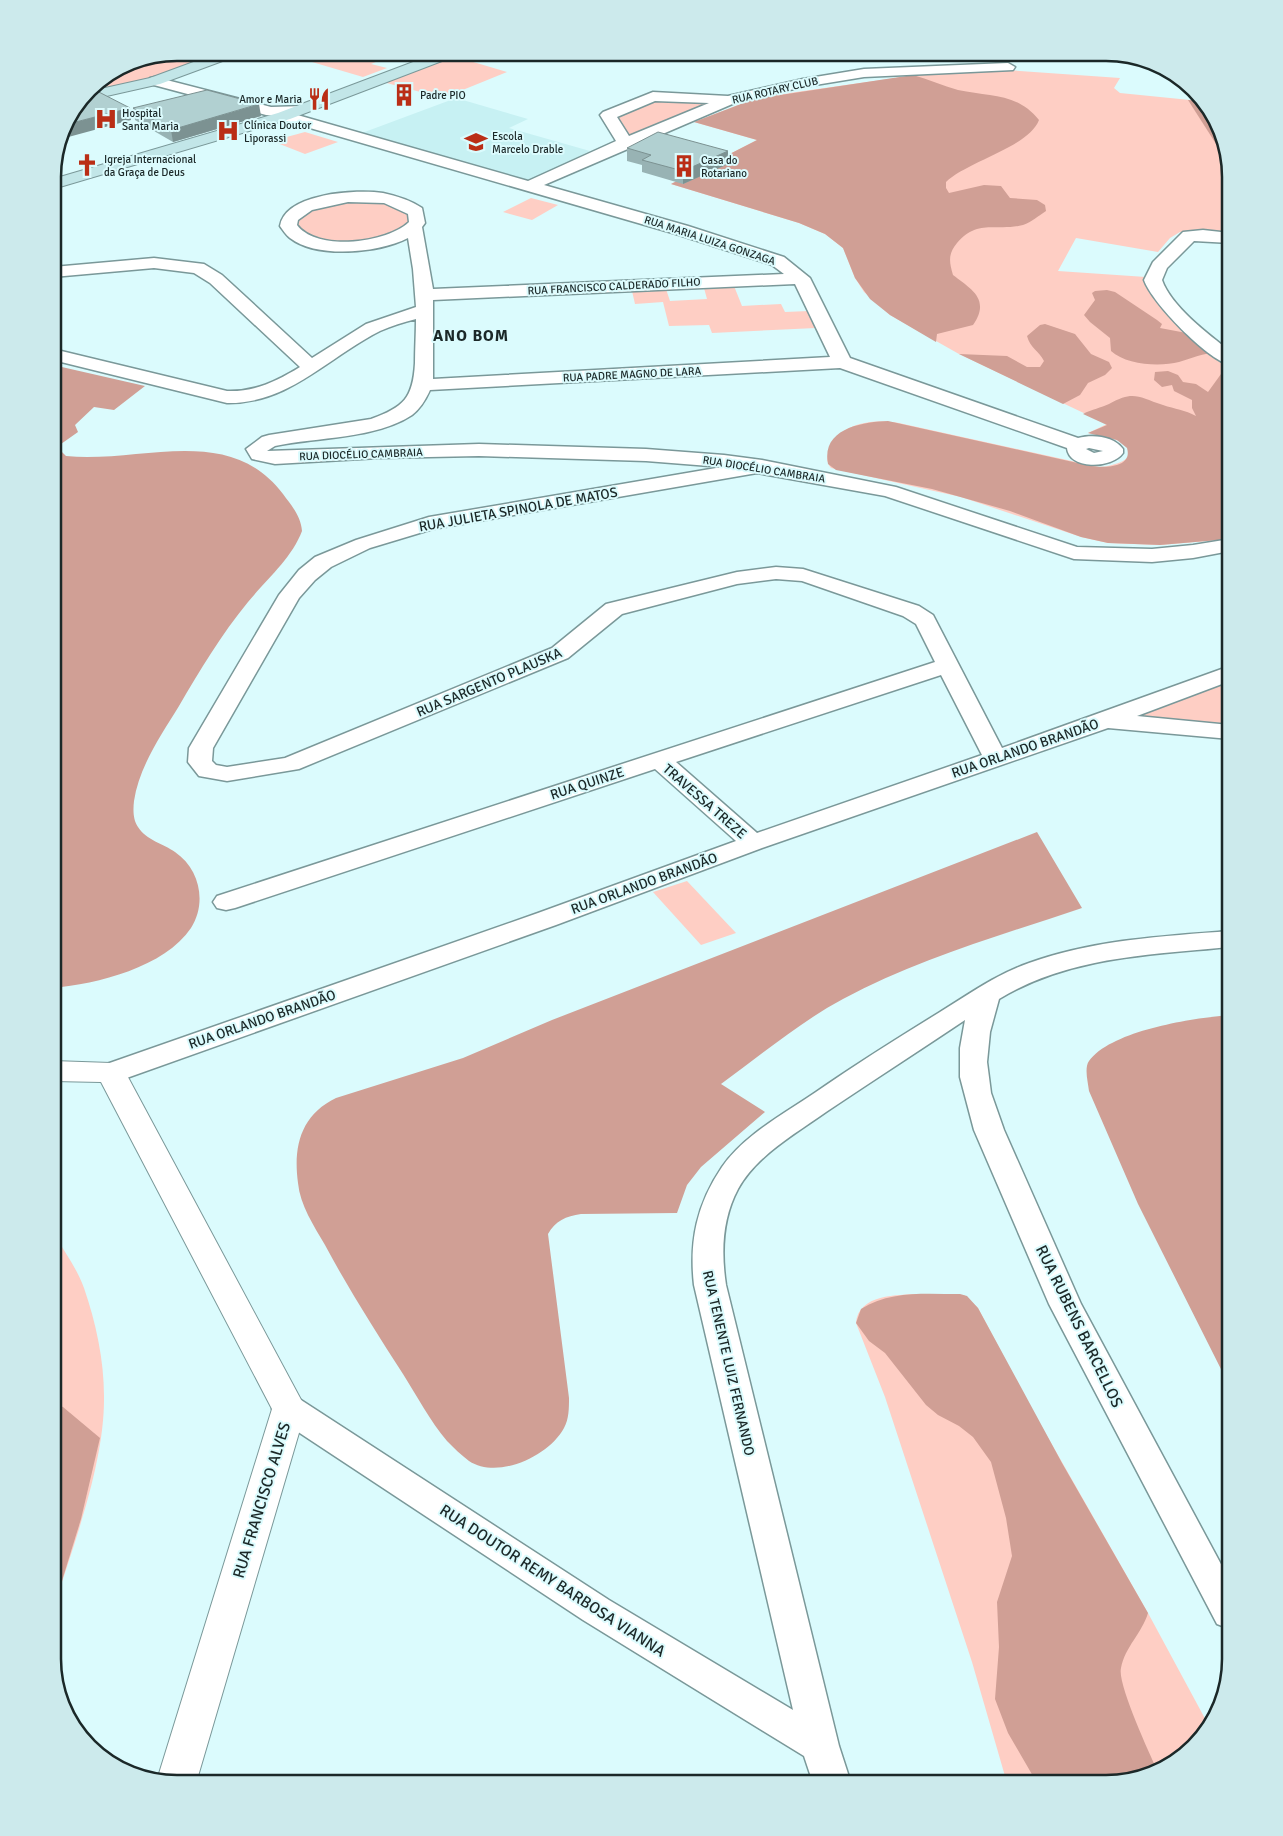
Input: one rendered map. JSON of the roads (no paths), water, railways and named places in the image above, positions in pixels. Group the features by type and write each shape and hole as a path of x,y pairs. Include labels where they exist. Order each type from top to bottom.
{"main road":[{"path":"95,95 155,81 207,61"},
{"path":"61,182 284,116 429,61"}],"street":[{"name":"RUA ROTARY CLUB","path":"529,186 625,143 732,99 803,83 864,73 1008,67"},
{"path":"155,81 271,112 285,112 306,108"},
{"path":"625,143 608,115 653,96 732,99"},
{"name":"RUA MARIA LUIZA GONZAGA","path":"284,116 771,258 786,265 802,278 842,362"},
{"path":"414,228 385,242 339,246 303,238 295,233 290,222 298,211 314,203 336,198 372,197 409,206 418,218 414,228 421,256 426,303 423,385"},
{"path":"1222,237 1189,236 1159,266 1153,280 1156,290 1176,312 1222,352"},
{"path":"61,271 154,263 198,268 216,279 311,367"},
{"name":"RUA FRANCISCO CALDERADO FILHO","path":"61,356 240,399 265,393 311,367 374,327 426,303 802,278"},
{"path":"842,362 1078,445"},
{"name":"RUA PADRE MAGNO DE LARA","path":"423,385 842,362"},
{"name":"RUA DIOCÉLIO CAMBRAIA","path":"423,385 411,406 392,418 366,425 277,439 262,444 256,449 256,454 275,458 379,452 479,450 691,458 762,466 889,491 1074,553 1107,555 1190,552 1222,546"},
{"name":"RUA JULIETA SPINOLA DE MATOS","path":"201,748 290,595 307,575 323,562 363,544 429,522 762,466"},
{"name":"RUA SARGENTO PLAUSKA","path":"201,748 200,762 204,768 215,773 242,773 290,764 560,654 574,645 602,616 627,604 762,574 803,575 911,611 925,620 995,757"},
{"name":"RUA QUINZE","path":"226,902 948,665"},
{"name":"RUA ORLANDO BRANDÃO","path":"61,1071 111,1072 547,919 995,757 1104,721 1222,676"},
{"path":"1104,721 1222,731"},
{"name":"TRAVESSA TREZE","path":"658,759 753,843"},
{"name":"RUA TENENTE LUIZ FERNANDO","path":"829,1775 820,1746 714,1308 707,1267 707,1233 711,1217 725,1185 737,1168 766,1142 876,1063 986,995 1039,968 1093,954 1136,946 1222,940"},
{"name":"RUA RUBENS BARCELLOS","path":"986,995 976,1028 971,1064 979,1104 989,1130 1065,1304 1222,1599"},
{"name":"RUA FRANCISCO ALVES","path":"111,1072 289,1409 178,1775"},
{"name":"RUA DOUTOR REMY BARBOSA VIANNA","path":"289,1409 596,1610 820,1746"}],"place":[{"name":"Padre PIO","path":"404,95"},
{"name":"Amor e Maria","path":"319,99"},
{"name":"Hospital Santa Maria","path":"106,119"},
{"name":"Clínica Doutor Liporassi","path":"228,131"},
{"name":"Escola Marcelo Drable","path":"476,142"},
{"name":"Igreja Internacional da Graça de Deus","path":"87,165"},
{"name":"Casa do Rotariano","path":"684,166"}],"district":[{"name":"ANO BOM","path":"471,335"}]}
